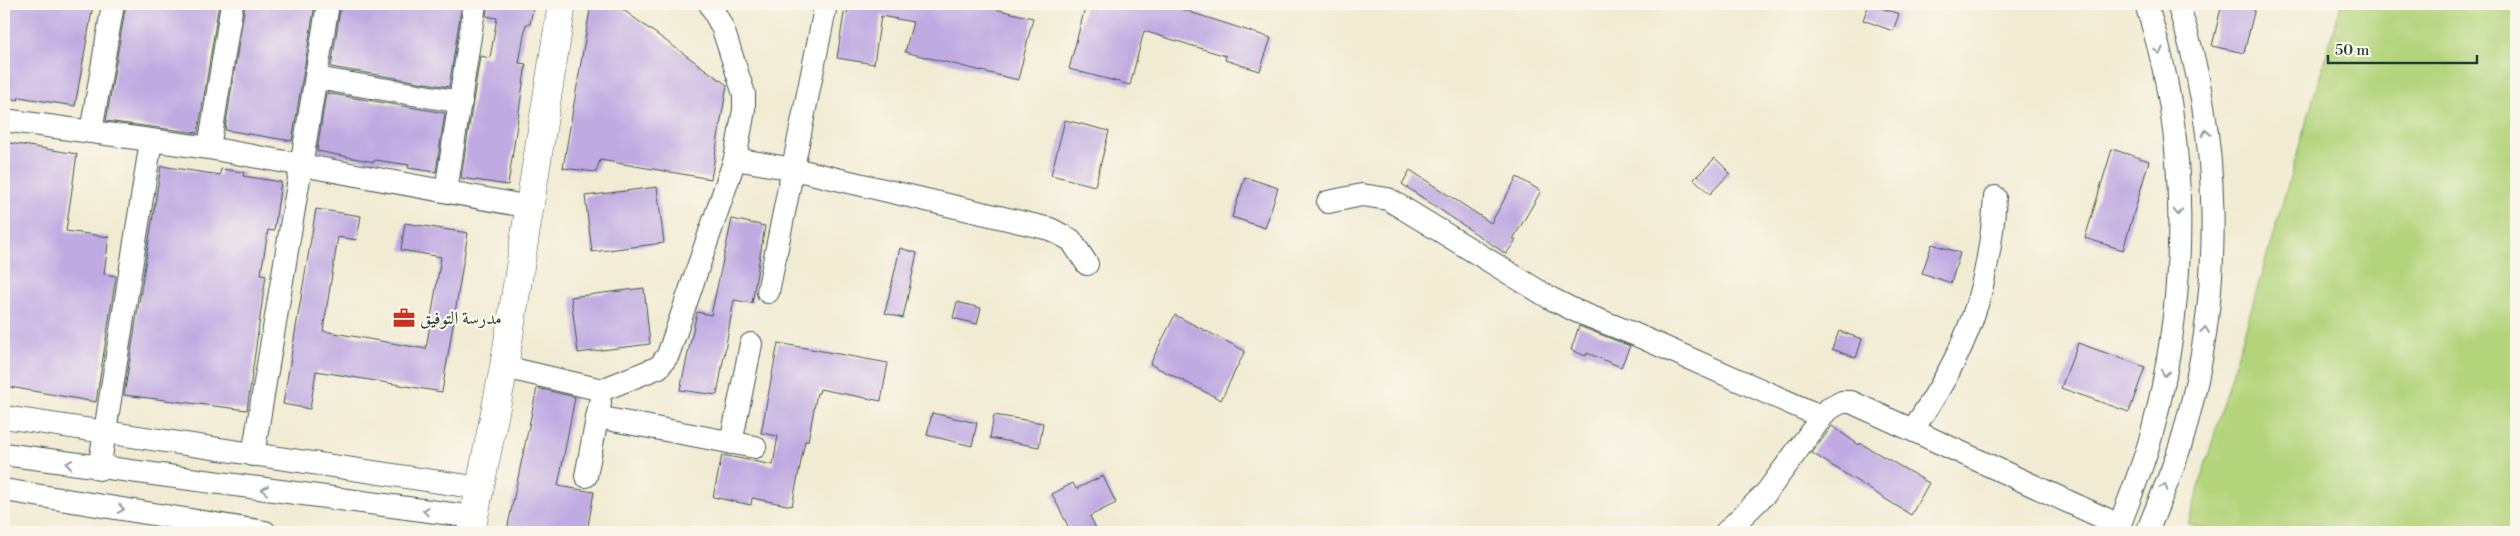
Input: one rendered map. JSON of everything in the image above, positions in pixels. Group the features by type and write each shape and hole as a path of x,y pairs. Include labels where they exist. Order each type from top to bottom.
{"main road":[{"path":"473,525 504,367 562,4"}],"street":[{"path":"91,132 113,4"},
{"path":"209,148 232,4"},
{"path":"253,455 328,4"},
{"path":"446,191 475,4"},
{"path":"504,367 602,390 659,367 668,355 735,159 744,110 744,94 723,29 710,4"},
{"path":"768,292 826,4"},
{"path":"1726,532 1766,493 1822,417 1834,405 1851,402 1913,429 2118,529 2152,433 2169,350 2178,265 2177,168 2164,72 2146,4"},
{"path":"2147,532 2187,424 2197,381 2209,294 2211,250 2208,142 2195,68 2178,4"},
{"path":"316,78 460,102"},
{"path":"4,120 209,148 530,207"},
{"path":"99,469 151,141"},
{"path":"735,159 794,170 1050,229 1071,240 1087,264"},
{"path":"2177,168 2209,168"},
{"path":"1328,202 1362,195 1388,199 1550,298 1822,417"},
{"path":"1913,429 1937,395 1953,366 1973,320 1985,280 1995,197"},
{"path":"731,443 751,344"},
{"path":"586,476 602,390"},
{"path":"597,416 755,447"},
{"path":"4,418 480,488"},
{"path":"4,454 473,525"},
{"path":"4,490 265,532"}],"green space":[{"path":"2341,4 2516,4 2516,532 2220,532 2188,524"}],"building":[{"path":"4,4 93,5 75,106 19,97 18,100 4,97"},
{"path":"126,4 219,4 198,133 106,121"},
{"path":"245,4 315,4 292,141 225,130"},
{"path":"341,4 462,4 449,87 331,67"},
{"path":"488,4 534,4 530,24 526,24 519,63 526,64 508,185 461,178 480,56 490,58 497,18 486,16"},
{"path":"591,4 615,4 727,85 711,179 600,160 596,172 563,168"},
{"path":"849,4 973,4 1033,18 1018,80 905,52 913,22 881,16 874,64 837,58 844,13 847,14"},
{"path":"1086,4 1165,4 1271,38 1260,71 1225,60 1226,56 1144,31 1130,85 1069,69"},
{"path":"1869,4 1899,14 1893,31 1863,20"},
{"path":"2222,4 2256,4 2244,53 2212,46"},
{"path":"326,93 445,113 436,172 408,168 409,165 375,160 374,162 317,151"},
{"path":"1065,120 1109,131 1095,186 1051,175"},
{"path":"4,142 77,154 66,231 109,237 104,274 116,276 96,402 4,386"},
{"path":"2112,149 2149,161 2123,250 2085,238"},
{"path":"1715,158 1730,173 1710,194 1694,179"},
{"path":"161,166 220,175 221,169 244,172 243,176 281,182 274,231 268,230 261,274 266,275 247,410 124,395"},
{"path":"1410,170 1491,223 1517,177 1541,191 1513,239 1516,240 1506,254 1402,184"},
{"path":"1245,177 1278,188 1265,228 1232,217"},
{"path":"657,187 664,243 592,252 585,196"},
{"path":"316,209 361,216 357,240 338,237 323,331 426,349 441,257 401,250 405,223 468,233 442,392 316,371 310,409 283,404"},
{"path":"732,219 765,226 752,303 734,300 717,395 680,390 697,312 711,315"},
{"path":"1932,244 1960,253 1951,283 1922,273"},
{"path":"900,248 917,253 903,318 885,313"},
{"path":"644,288 650,344 578,353 571,297"},
{"path":"957,302 981,308 977,324 953,318"},
{"path":"1175,315 1245,351 1221,400 1150,364"},
{"path":"1579,326 1630,346 1621,367 1587,353 1586,356 1571,350"},
{"path":"1839,331 1862,339 1856,358 1832,349"},
{"path":"778,343 888,363 881,401 820,389 819,393 817,393 808,441 805,441 792,506 752,498 751,505 713,497 722,455 773,465 778,436 761,433"},
{"path":"2078,343 2145,367 2129,412 2061,388"},
{"path":"537,388 575,397 558,486 594,492 587,532 520,532 507,530"},
{"path":"932,413 977,423 972,446 927,435"},
{"path":"994,415 1043,423 1039,447 990,438"},
{"path":"1832,426 1859,445 1860,443 1929,483 1911,515 1812,453"},
{"path":"1103,476 1116,503 1090,516 1098,532 1071,532 1052,494 1073,483 1076,489"}],"place":[{"name":"مدرسة التوفيق","path":"404,318"}]}
